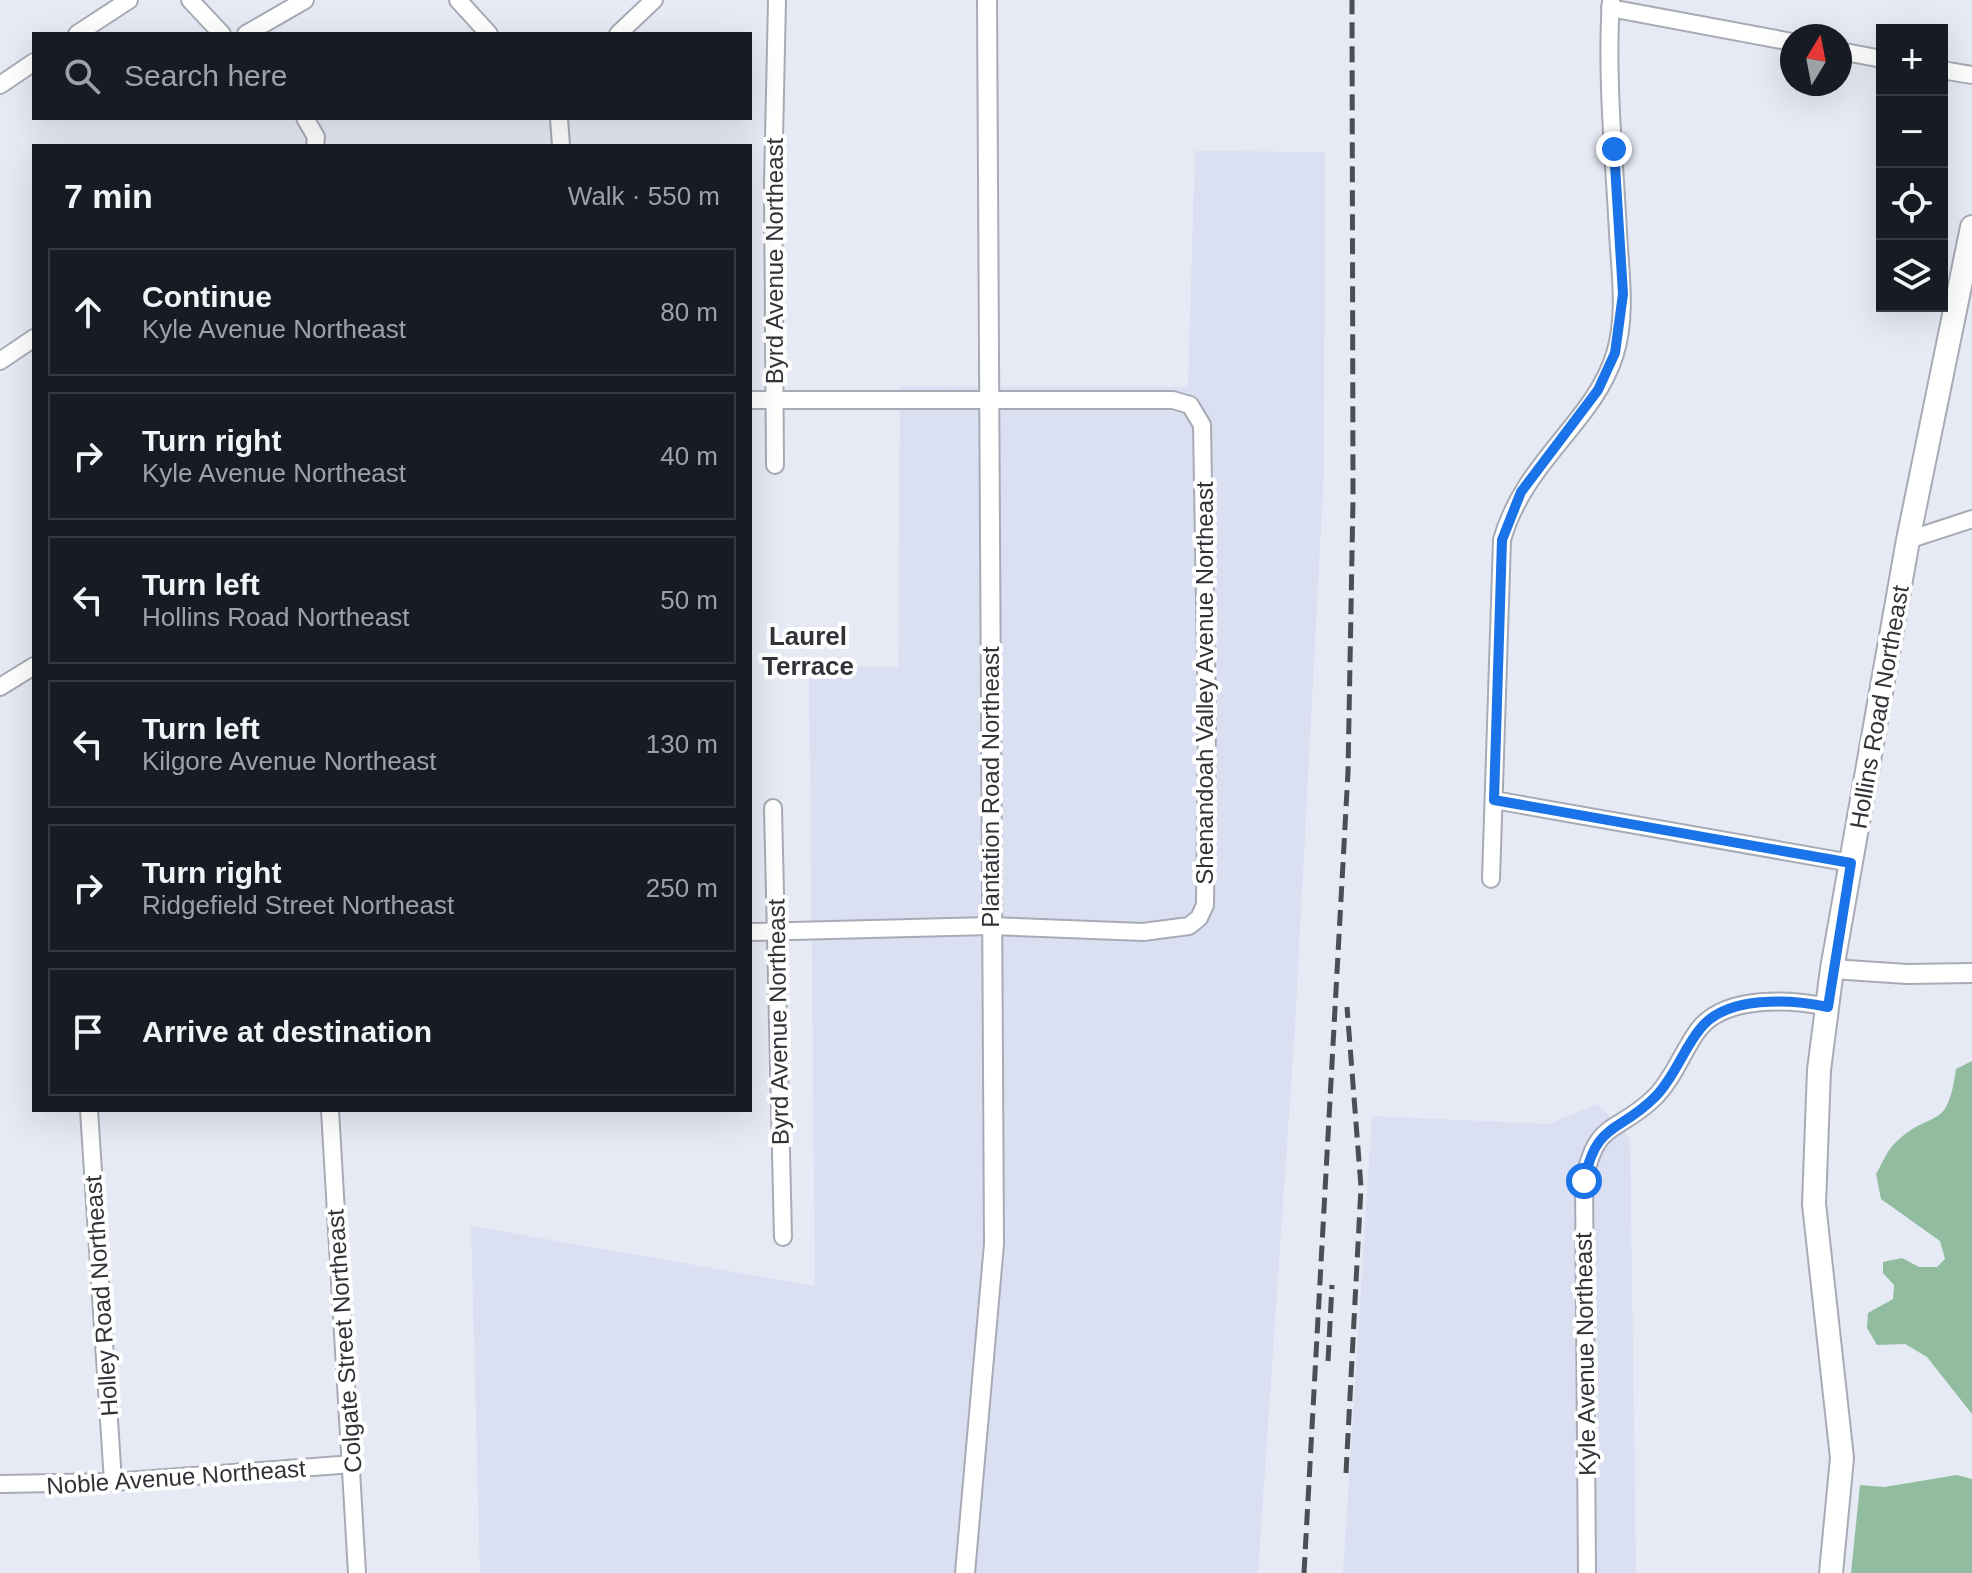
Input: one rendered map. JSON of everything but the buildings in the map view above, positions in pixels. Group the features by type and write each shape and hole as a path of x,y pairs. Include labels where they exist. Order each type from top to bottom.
{"main road":[{"name":"Hollins Road Northeast","path":"1831,1573 1839,1506 1841,1422 1820,1269 1814,1158 1819,1070 1832,969 1908,540 1972,227"}],"street":[{"path":"80,32 129,0"},
{"path":"190,0 220,32"},
{"path":"249,32 305,0"},
{"path":"458,0 487,32"},
{"path":"620,32 654,0"},
{"name":"Byrd Avenue Northeast","path":"775,465 777,0"},
{"name":"Plantation Road Northeast","path":"965,1573 994,1244 987,0"},
{"path":"1491,879 1502,540 1508,519 1534,471 1603,381 1619,335 1623,294 1611,4 1780,39"},
{"path":"1852,53 1876,58"},
{"path":"0,85 32,63"},
{"path":"1948,71 1972,75"},
{"path":"306,120 316,137 315,144"},
{"path":"559,120 561,144"},
{"path":"0,361 32,339"},
{"path":"752,400 990,400"},
{"name":"Shenandoah Valley Avenue Northeast","path":"990,400 1186,403 1198,414 1202,425 1207,698 1205,905 1199,918 1182,929 1083,932 990,926"},
{"path":"1908,540 1972,519"},
{"path":"0,687 32,667"},
{"path":"1494,800 1851,863"},
{"name":"Byrd Avenue Northeast","path":"773,808 783,1237"},
{"path":"752,932 990,926"},
{"path":"1832,969 1907,974 1972,973"},
{"name":"Kyle Avenue Northeast","path":"1587,1573 1584,1195 1594,1144 1657,1095 1700,1028 1711,1018 1748,1004 1773,1000 1828,1007"},
{"name":"Holley Road Northeast","path":"89,1112 113,1482"},
{"name":"Colgate Street Northeast","path":"330,1112 357,1573"},
{"name":"Noble Avenue Northeast","path":"0,1484 113,1482 353,1464"}],"shaded area":[{"path":"1195,151 1325,152 1324,470 1295,1026 1258,1573 480,1573 471,1226 815,1286 809,667 898,667 900,386 1188,387"},
{"path":"1598,1104 1630,1138 1636,1573 1343,1573 1372,1116 1548,1124"}],"green space":[{"path":"1972,1061 1972,1414 1927,1357 1905,1344 1877,1345 1867,1328 1868,1313 1893,1299 1894,1285 1883,1273 1883,1262 1902,1258 1919,1267 1937,1267 1945,1259 1940,1241 1881,1199 1876,1174 1896,1142 1943,1111 1948,1103 1956,1069"},
{"path":"1957,1475 1972,1479 1972,1573 1851,1573 1860,1485 1884,1487"}],"railway":[{"path":"1304,1573 1348,772 1353,499 1352,0"},
{"path":"1346,1473 1361,1187 1347,1007"},
{"path":"1328,1361 1332,1285"}],"district":[{"name":"Laurel Terrace","path":"808,651"}],"route":[{"path":"1584,1181 1594,1144 1606,1131 1657,1095 1676,1070 1700,1028 1711,1018 1748,1004 1773,1000 1828,1007 1851,863 1494,800 1502,540 1521,492 1598,390 1615,353 1623,294 1614,149"}]}
